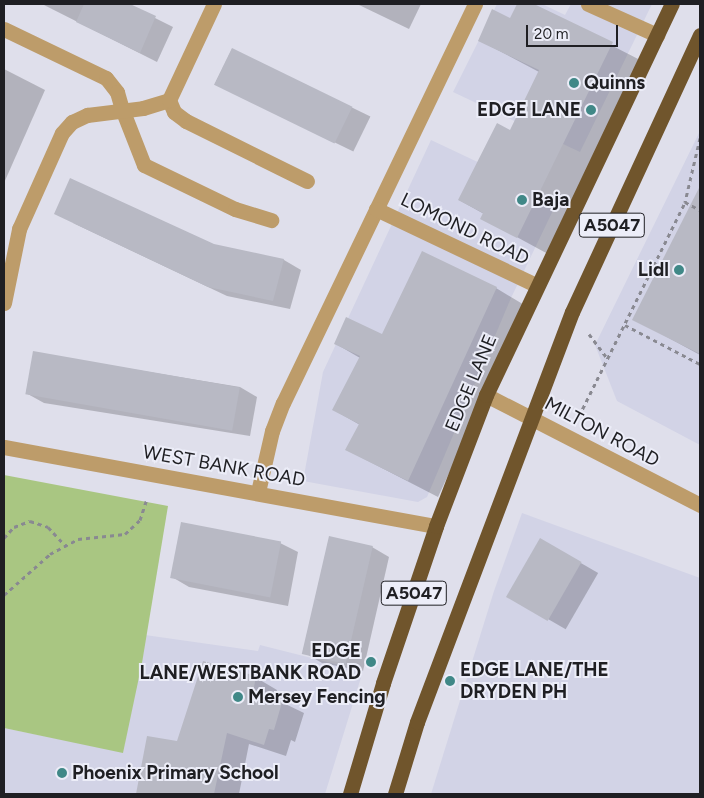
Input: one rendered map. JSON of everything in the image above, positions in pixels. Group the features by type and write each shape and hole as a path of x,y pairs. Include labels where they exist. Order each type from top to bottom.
{"highway":[{"name":"EDGE LANE","path":"350,794 383,683 436,526 486,395 536,285 672,4"},
{"name":"A5047","path":"395,794 417,722 572,312 700,35"}],"street":[{"path":"214,4 169,100 174,112 186,121 307,181"},
{"path":"258,492 272,431 283,403 475,4"},
{"path":"588,4 657,35"},
{"path":"4,30 106,78 117,92 144,165 236,209 271,220"},
{"path":"4,303 19,229 62,133 72,122 87,115 122,109 143,108 169,100"},
{"name":"LOMOND ROAD","path":"376,209 536,285"},
{"name":"MILTON ROAD","path":"486,395 700,505"},
{"name":"WEST BANK ROAD","path":"4,446 436,526"}],"path":[{"path":"568,437 685,202 700,138"},
{"path":"685,202 700,210"},
{"path":"624,324 700,364"},
{"path":"4,595 50,554 78,539 125,534 140,520 146,501"},
{"path":"4,538 14,527 30,522 48,527 66,546"}],"shaded area":[{"path":"497,4 542,4 565,15 571,4 652,4 580,152 453,92"},
{"path":"700,131 700,445 617,401 595,345"},
{"path":"431,140 558,200 511,298 427,497 418,502 303,481 323,372"},
{"path":"522,513 700,578 700,794 431,794 494,591"},
{"path":"145,635 258,651 260,645 363,671 325,794 4,794 4,728 123,752"}],"green space":[{"path":"4,475 168,506 142,663 123,753 4,728"}],"building":[{"path":"84,4 130,4 156,16 140,53 76,22"},
{"path":"517,4 534,4 613,42 517,238 480,219 483,213 458,200 497,123 510,130 539,70 478,41 492,9 510,18"},
{"path":"232,48 352,107 334,144 214,85"},
{"path":"70,178 214,244 284,259 273,301 208,287 54,214"},
{"name":"Lidl","path":"700,186 700,354 632,320"},
{"path":"422,251 497,287 408,481 345,450 359,424 332,410 360,356 334,344 346,317 382,334"},
{"path":"33,351 240,387 232,431 25,394"},
{"path":"181,522 281,541 270,597 170,578"},
{"path":"329,536 373,546 346,664 302,654"},
{"path":"540,538 582,562 548,621 506,597"},
{"path":"203,661 256,676 253,693 283,699 274,730 269,729 264,745 227,733 214,794 136,794 147,736 177,741"}],"place":[{"name":"Quinns","path":"574,83"},
{"name":"EDGE LANE","path":"591,110"},
{"name":"Baja","path":"522,200"},
{"name":"Lidl","path":"679,270"},
{"name":"EDGE LANE/WESTBANK ROAD","path":"371,662"},
{"name":"EDGE LANE/THE DRYDEN PH","path":"450,681"},
{"name":"Mersey Fencing","path":"238,697"},
{"name":"Phoenix Primary School","path":"62,773"}]}
